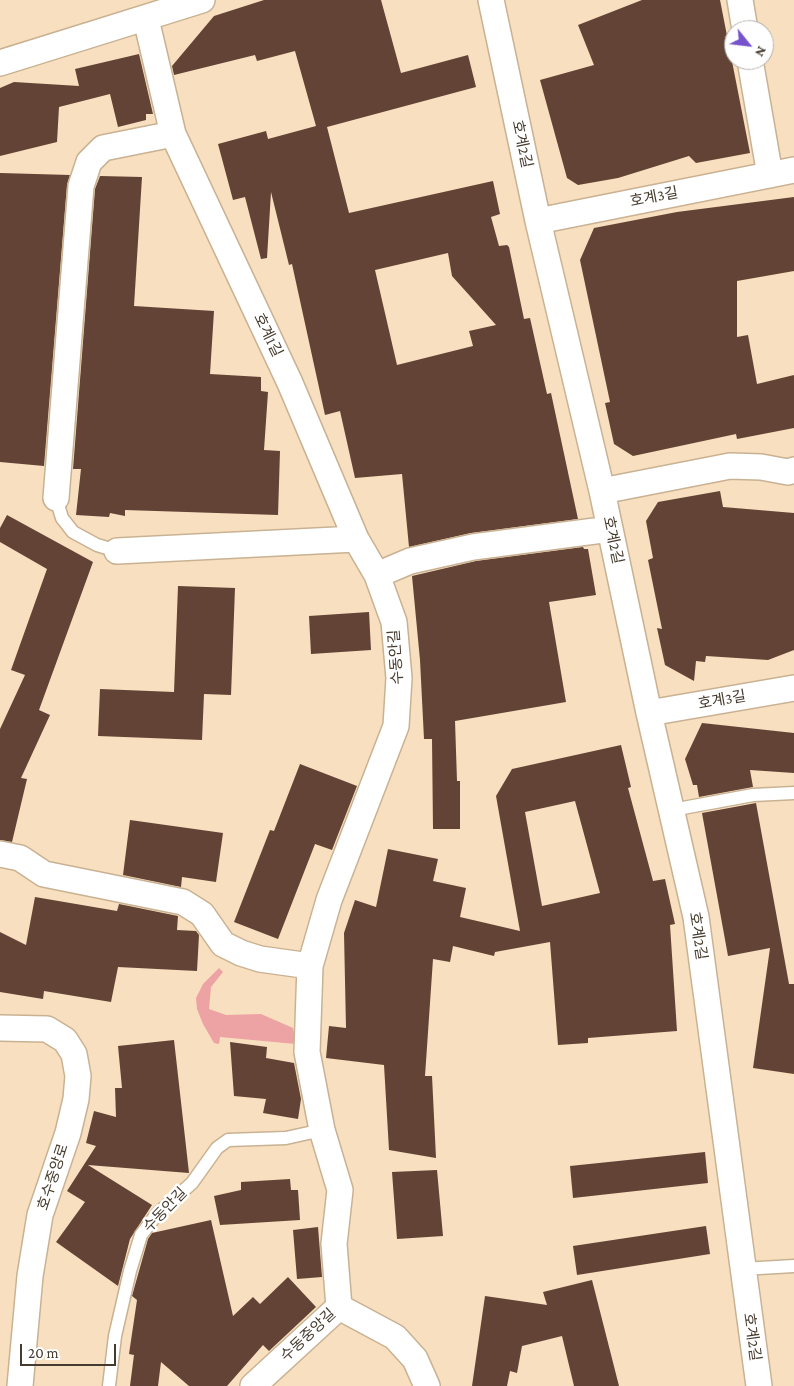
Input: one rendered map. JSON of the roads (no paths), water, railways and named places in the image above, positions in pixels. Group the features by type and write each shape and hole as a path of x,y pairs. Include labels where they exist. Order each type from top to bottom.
{"street":[{"path":"0,63 202,0"},
{"name":"호계2길","path":"491,0 538,221 602,492 649,712 696,917 722,1099 742,1269 759,1386"},
{"path":"740,0 743,20"},
{"name":"호계1길","path":"146,19 173,134 290,383 356,539 377,575"},
{"name":"호계3길","path":"538,221 782,172 753,70"},
{"path":"56,498 80,195 89,162 103,148 173,134"},
{"path":"602,492 730,466 761,467 792,472"},
{"path":"377,575 410,560 473,547 610,529"},
{"path":"117,552 356,539"},
{"name":"수동안길","path":"339,1307 334,1244 340,1190 322,1130 307,1052 310,966 329,900 396,726 400,678 394,622 377,575"},
{"name":"호계3길","path":"649,712 794,688"},
{"path":"0,854 20,858 44,874 183,902 202,914 223,944 241,953 260,959 310,966"},
{"name":"호수중앙로","path":"0,1028 47,1029 65,1040 74,1054 78,1076 68,1132 40,1214 30,1276 20,1386"},
{"name":"수동중앙길","path":"252,1386 339,1307 395,1337 415,1359 427,1386"}],"lane":[{"path":"56,498 62,518 73,532 97,545 117,552"},
{"path":"672,810 752,795 794,793"},
{"name":"수동안길","path":"109,1386 115,1336 130,1272 141,1236 157,1214 192,1183 212,1154 228,1140 286,1138 322,1130"},
{"path":"742,1269 794,1266"}]}
